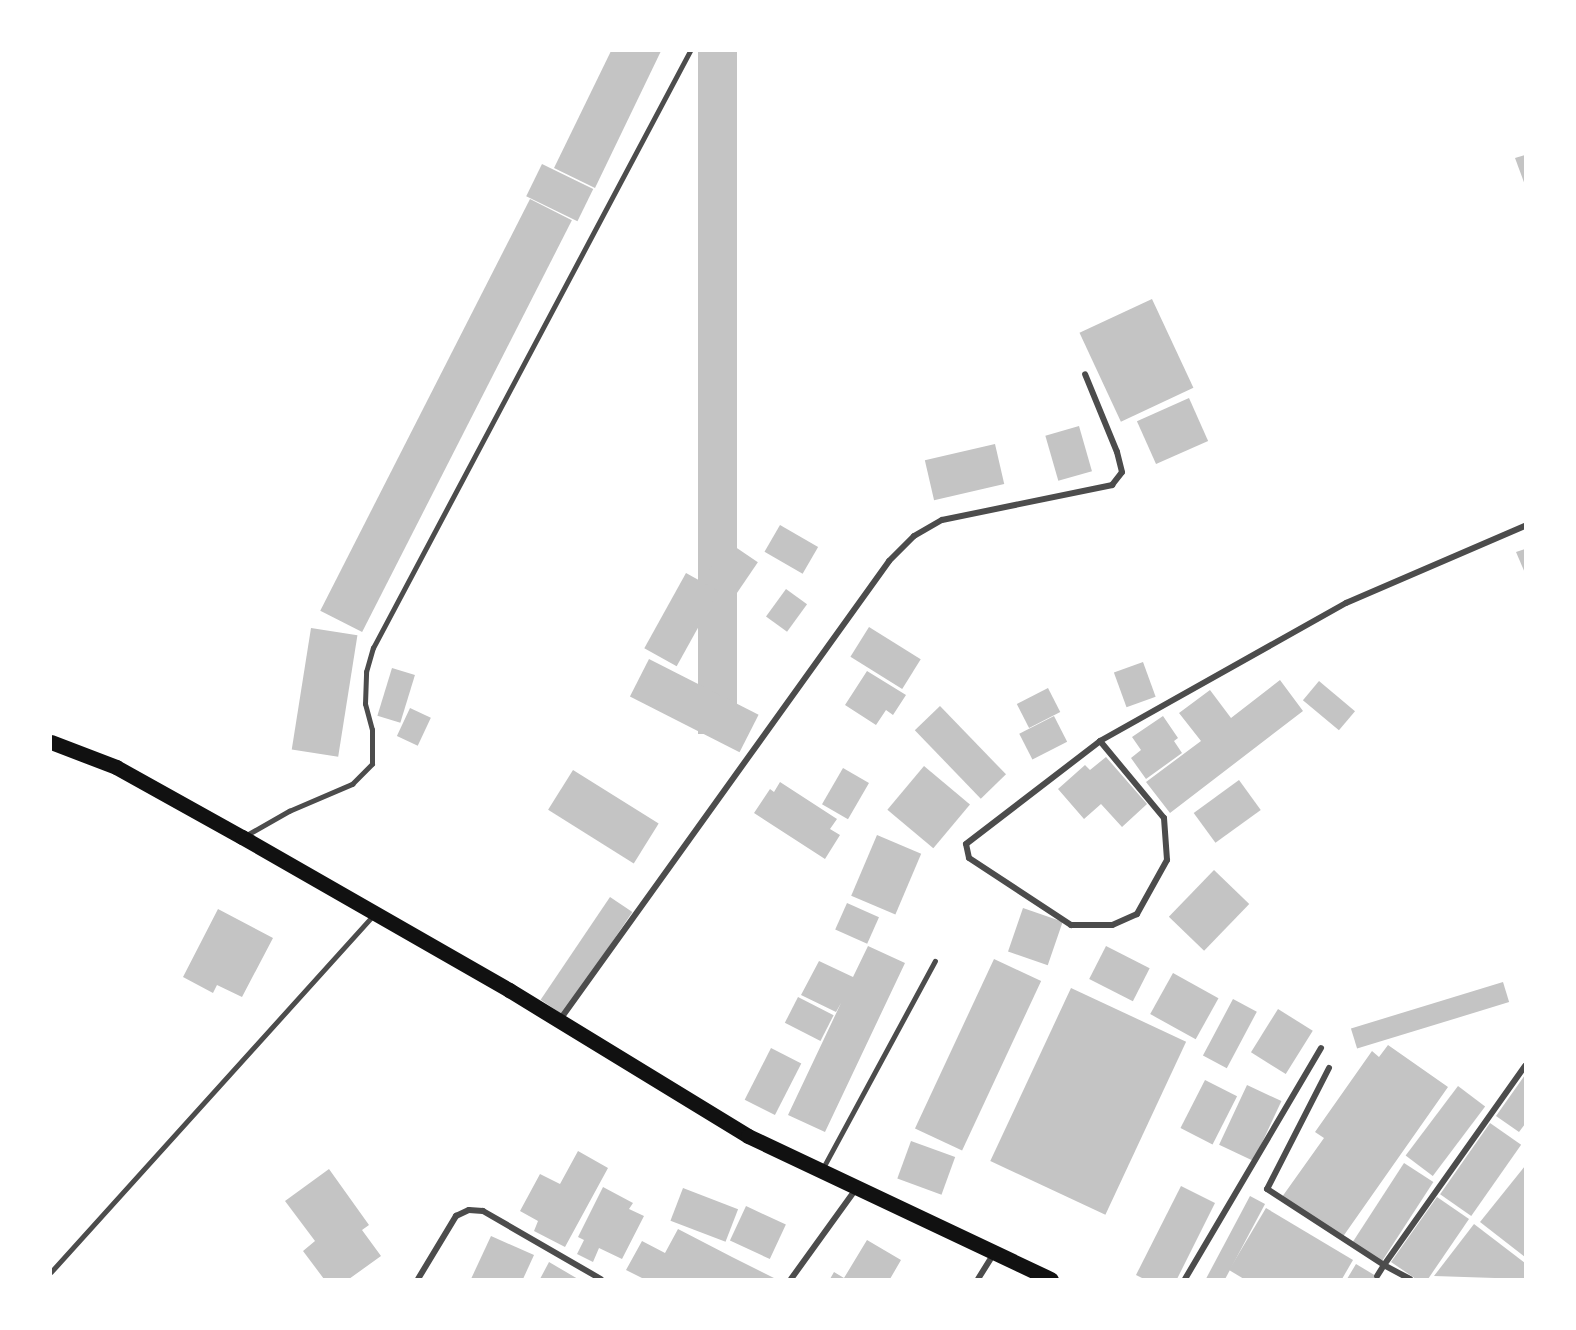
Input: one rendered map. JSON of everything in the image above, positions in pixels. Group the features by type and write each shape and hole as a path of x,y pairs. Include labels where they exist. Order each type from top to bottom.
{"main road":[{"path":"51,742 116,767 242,837 559,1021 682,1099 748,1136 823,1168 994,1253 1052,1279"}],"street":[{"path":"559,1021 889,561 914,536 942,520 1112,485 1122,472 1117,452 1085,374"},
{"path":"1100,741 1164,818 1167,860 1137,914 1112,925 1071,925 969,858 966,844 1100,741 1346,603 1525,526"},
{"path":"1185,1279 1321,1048"},
{"path":"1377,1276 1525,1066"},
{"path":"1329,1068 1267,1189 1384,1265 1410,1279"},
{"path":"791,1279 858,1186"},
{"path":"418,1279 456,1216 469,1209 483,1211 601,1279"},
{"path":"978,1279 994,1253"}],"lane":[{"path":"242,837 289,811 352,784 372,764 372,730 365,704 366,672 373,648 690,51"},
{"path":"51,1272 374,915"},
{"path":"823,1168 935,961"}],"building":[{"path":"611,51 661,51 595,188 554,168"},
{"path":"698,51 737,51 737,734 698,734"},
{"path":"1525,155 1525,185 1515,158"},
{"path":"542,164 593,189 577,221 526,196"},
{"path":"530,199 572,220 362,632 320,611"},
{"path":"1152,299 1193,388 1121,422 1079,333"},
{"path":"1189,398 1208,441 1156,464 1137,421"},
{"path":"1079,426 1092,471 1058,481 1045,436"},
{"path":"995,444 1004,484 934,500 925,460"},
{"path":"780,525 818,547 803,574 764,552"},
{"path":"728,542 758,562 735,596 705,576"},
{"path":"1525,549 1525,573 1516,552"},
{"path":"686,573 718,591 677,666 644,648"},
{"path":"786,589 807,604 787,632 766,617"},
{"path":"869,627 921,659 902,689 850,657"},
{"path":"311,628 357,635 338,757 292,749"},
{"path":"649,659 759,715 740,752 630,696"},
{"path":"1143,662 1156,697 1127,707 1114,673"},
{"path":"392,668 415,675 400,723 377,716"},
{"path":"867,671 906,695 893,715 886,710 876,725 845,705"},
{"path":"1280,680 1303,711 1170,813 1146,782 1201,741 1179,713 1210,690 1231,718"},
{"path":"1319,681 1355,711 1339,730 1303,700"},
{"path":"1048,688 1060,712 1029,728 1017,704"},
{"path":"940,706 1006,774 981,799 915,730"},
{"path":"410,708 431,718 418,746 397,736"},
{"path":"1054,716 1067,742 1032,760 1019,734"},
{"path":"1163,716 1178,738 1174,741 1182,753 1146,779 1131,758 1141,750 1132,737"},
{"path":"1106,757 1147,804 1122,827 1101,804 1084,819 1058,789 1085,765 1090,770"},
{"path":"924,766 970,805 933,848 887,810"},
{"path":"843,768 869,783 848,819 822,804"},
{"path":"573,770 659,824 634,863 548,810"},
{"path":"1239,780 1261,810 1215,843 1194,813"},
{"path":"780,782 837,819 830,829 840,835 825,859 754,813 770,789 774,792"},
{"path":"877,835 921,854 895,915 851,896"},
{"path":"1214,870 1249,904 1204,951 1169,917"},
{"path":"610,897 632,912 563,1015 541,1000"},
{"path":"847,903 879,917 867,944 835,929"},
{"path":"1023,908 1063,922 1048,965 1008,951"},
{"path":"218,909 273,938 242,997 217,985 213,993 183,977"},
{"path":"868,946 905,963 825,1132 788,1115 841,1003 836,1012 801,995 819,961 853,977"},
{"path":"1106,946 1150,968 1133,1001 1089,979"},
{"path":"994,959 1041,981 962,1150 915,1128"},
{"path":"1173,973 1218,998 1196,1039 1150,1014"},
{"path":"1503,982 1509,1002 1357,1049 1351,1028"},
{"path":"1071,988 1186,1042 1105,1215 990,1161"},
{"path":"798,997 834,1015 820,1041 785,1023"},
{"path":"1233,999 1257,1012 1227,1068 1203,1056"},
{"path":"1278,1009 1313,1031 1286,1074 1251,1052"},
{"path":"1388,1045 1448,1087 1342,1238 1282,1197 1324,1138 1315,1132 1372,1051 1379,1057"},
{"path":"771,1048 801,1063 775,1115 745,1100"},
{"path":"1525,1075 1525,1124 1519,1132 1496,1116"},
{"path":"1205,1080 1237,1096 1213,1144 1180,1128"},
{"path":"1247,1085 1281,1101 1254,1161 1219,1145"},
{"path":"1458,1086 1485,1106 1433,1176 1406,1155"},
{"path":"1490,1123 1521,1145 1471,1216 1440,1194"},
{"path":"911,1141 955,1157 941,1195 897,1179"},
{"path":"578,1151 608,1168 565,1247 534,1231 538,1221 520,1211 540,1174 560,1184"},
{"path":"1404,1163 1433,1182 1382,1262 1352,1243"},
{"path":"1525,1166 1525,1257 1480,1222"},
{"path":"329,1169 369,1225 362,1230 381,1256 349,1279 324,1279 303,1251 315,1241 285,1201"},
{"path":"1181,1186 1215,1203 1177,1279 1144,1279 1136,1275"},
{"path":"603,1187 633,1203 629,1209 644,1216 622,1259 599,1248 593,1262 577,1254 584,1240 578,1237"},
{"path":"683,1188 738,1209 726,1242 670,1221"},
{"path":"1250,1196 1265,1204 1225,1279 1206,1279"},
{"path":"1437,1197 1469,1219 1428,1279 1416,1279 1391,1262"},
{"path":"746,1206 786,1225 770,1259 730,1240"},
{"path":"1266,1208 1353,1260 1342,1279 1244,1279 1229,1270"},
{"path":"1474,1224 1525,1263 1525,1279 1434,1276"},
{"path":"678,1229 776,1279 644,1279 626,1270 642,1241 665,1253"},
{"path":"491,1236 534,1255 523,1279 471,1279"},
{"path":"867,1240 901,1260 890,1279 830,1279 834,1272 844,1278"},
{"path":"549,1262 578,1279 540,1279"},
{"path":"1356,1264 1381,1279 1347,1279"}]}
